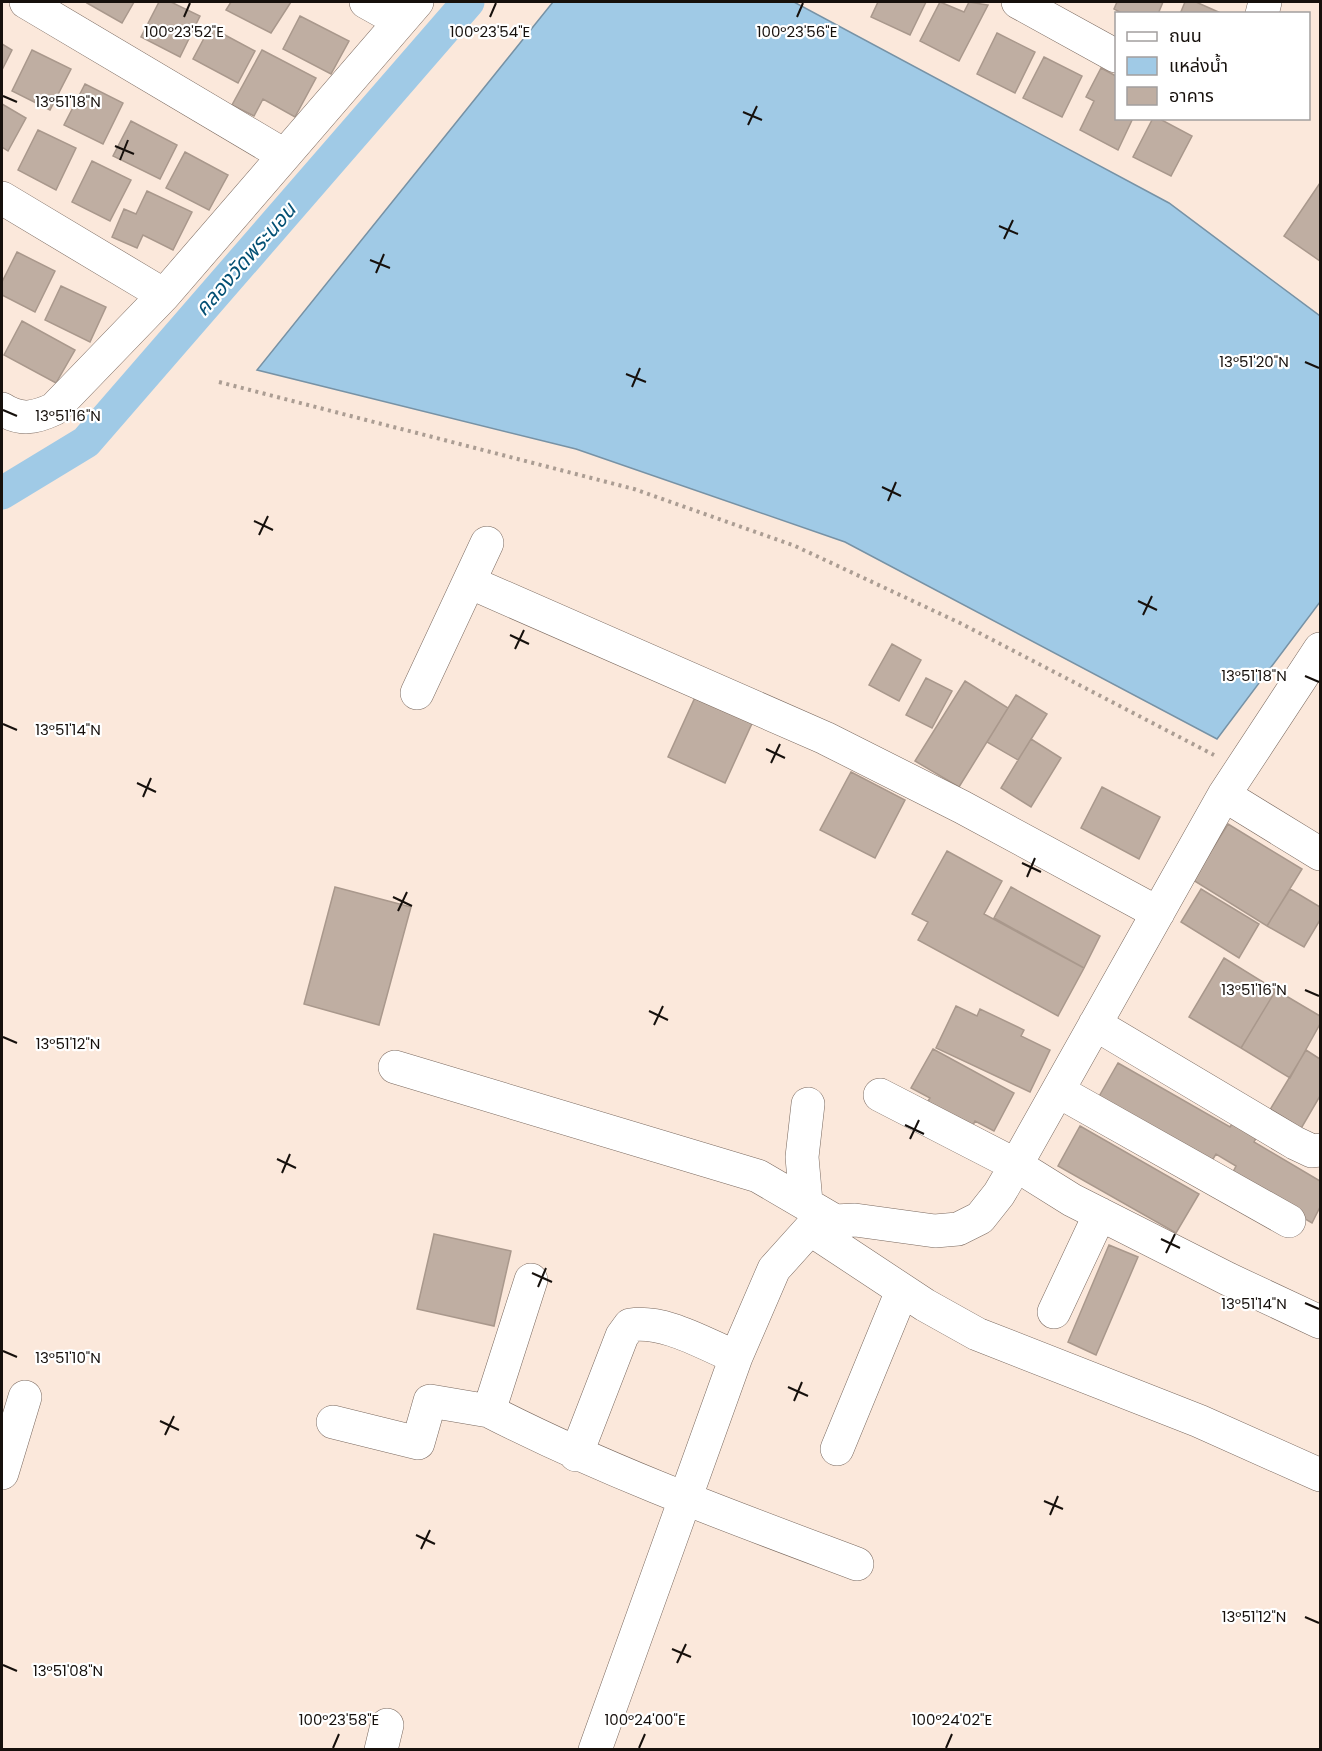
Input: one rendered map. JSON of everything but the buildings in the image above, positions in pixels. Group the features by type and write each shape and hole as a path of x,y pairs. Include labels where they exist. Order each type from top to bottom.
{"street":[{"path":"26,2 284,155"},
{"path":"2,409 22,418 39,416 54,409 164,295 408,11 366,2"},
{"path":"1018,2 1115,55"},
{"path":"2,198 164,295"},
{"path":"417,693 487,543"},
{"path":"469,582 825,738 963,807 1158,913"},
{"path":"817,1217 935,1231 958,1229 980,1218 1016,1165 1232,782 1320,649"},
{"path":"1232,782 1320,854"},
{"path":"1095,1024 1295,1143 1312,1151 1320,1150"},
{"path":"395,1067 758,1176 817,1217 902,1291 977,1334 1199,1420 1320,1475"},
{"path":"1058,1091 1289,1221"},
{"path":"880,1095 1016,1165 1100,1214 1228,1279 1320,1322"},
{"path":"808,1104 802,1157 817,1217"},
{"path":"1054,1312 1100,1214"},
{"path":"595,1749 736,1357 774,1269 817,1217"},
{"path":"489,1411 531,1280"},
{"path":"837,1449 902,1291"},
{"path":"576,1455 622,1336 630,1325 644,1323 662,1327 736,1357"},
{"path":"2,1473 25,1397"},
{"path":"333,1422 418,1443 430,1401 489,1411 576,1455 684,1499 858,1564"}],"path":[{"path":"219,381 634,489 795,546 960,623 1232,782"}],"water":[{"path":"553,2 794,2 1169,203 1320,316 1320,602 1217,739 845,542 576,449 257,370"}],"waterway":[{"name":"คลองวัดพระนอน","path":"2,493 86,442 468,2"}]}
